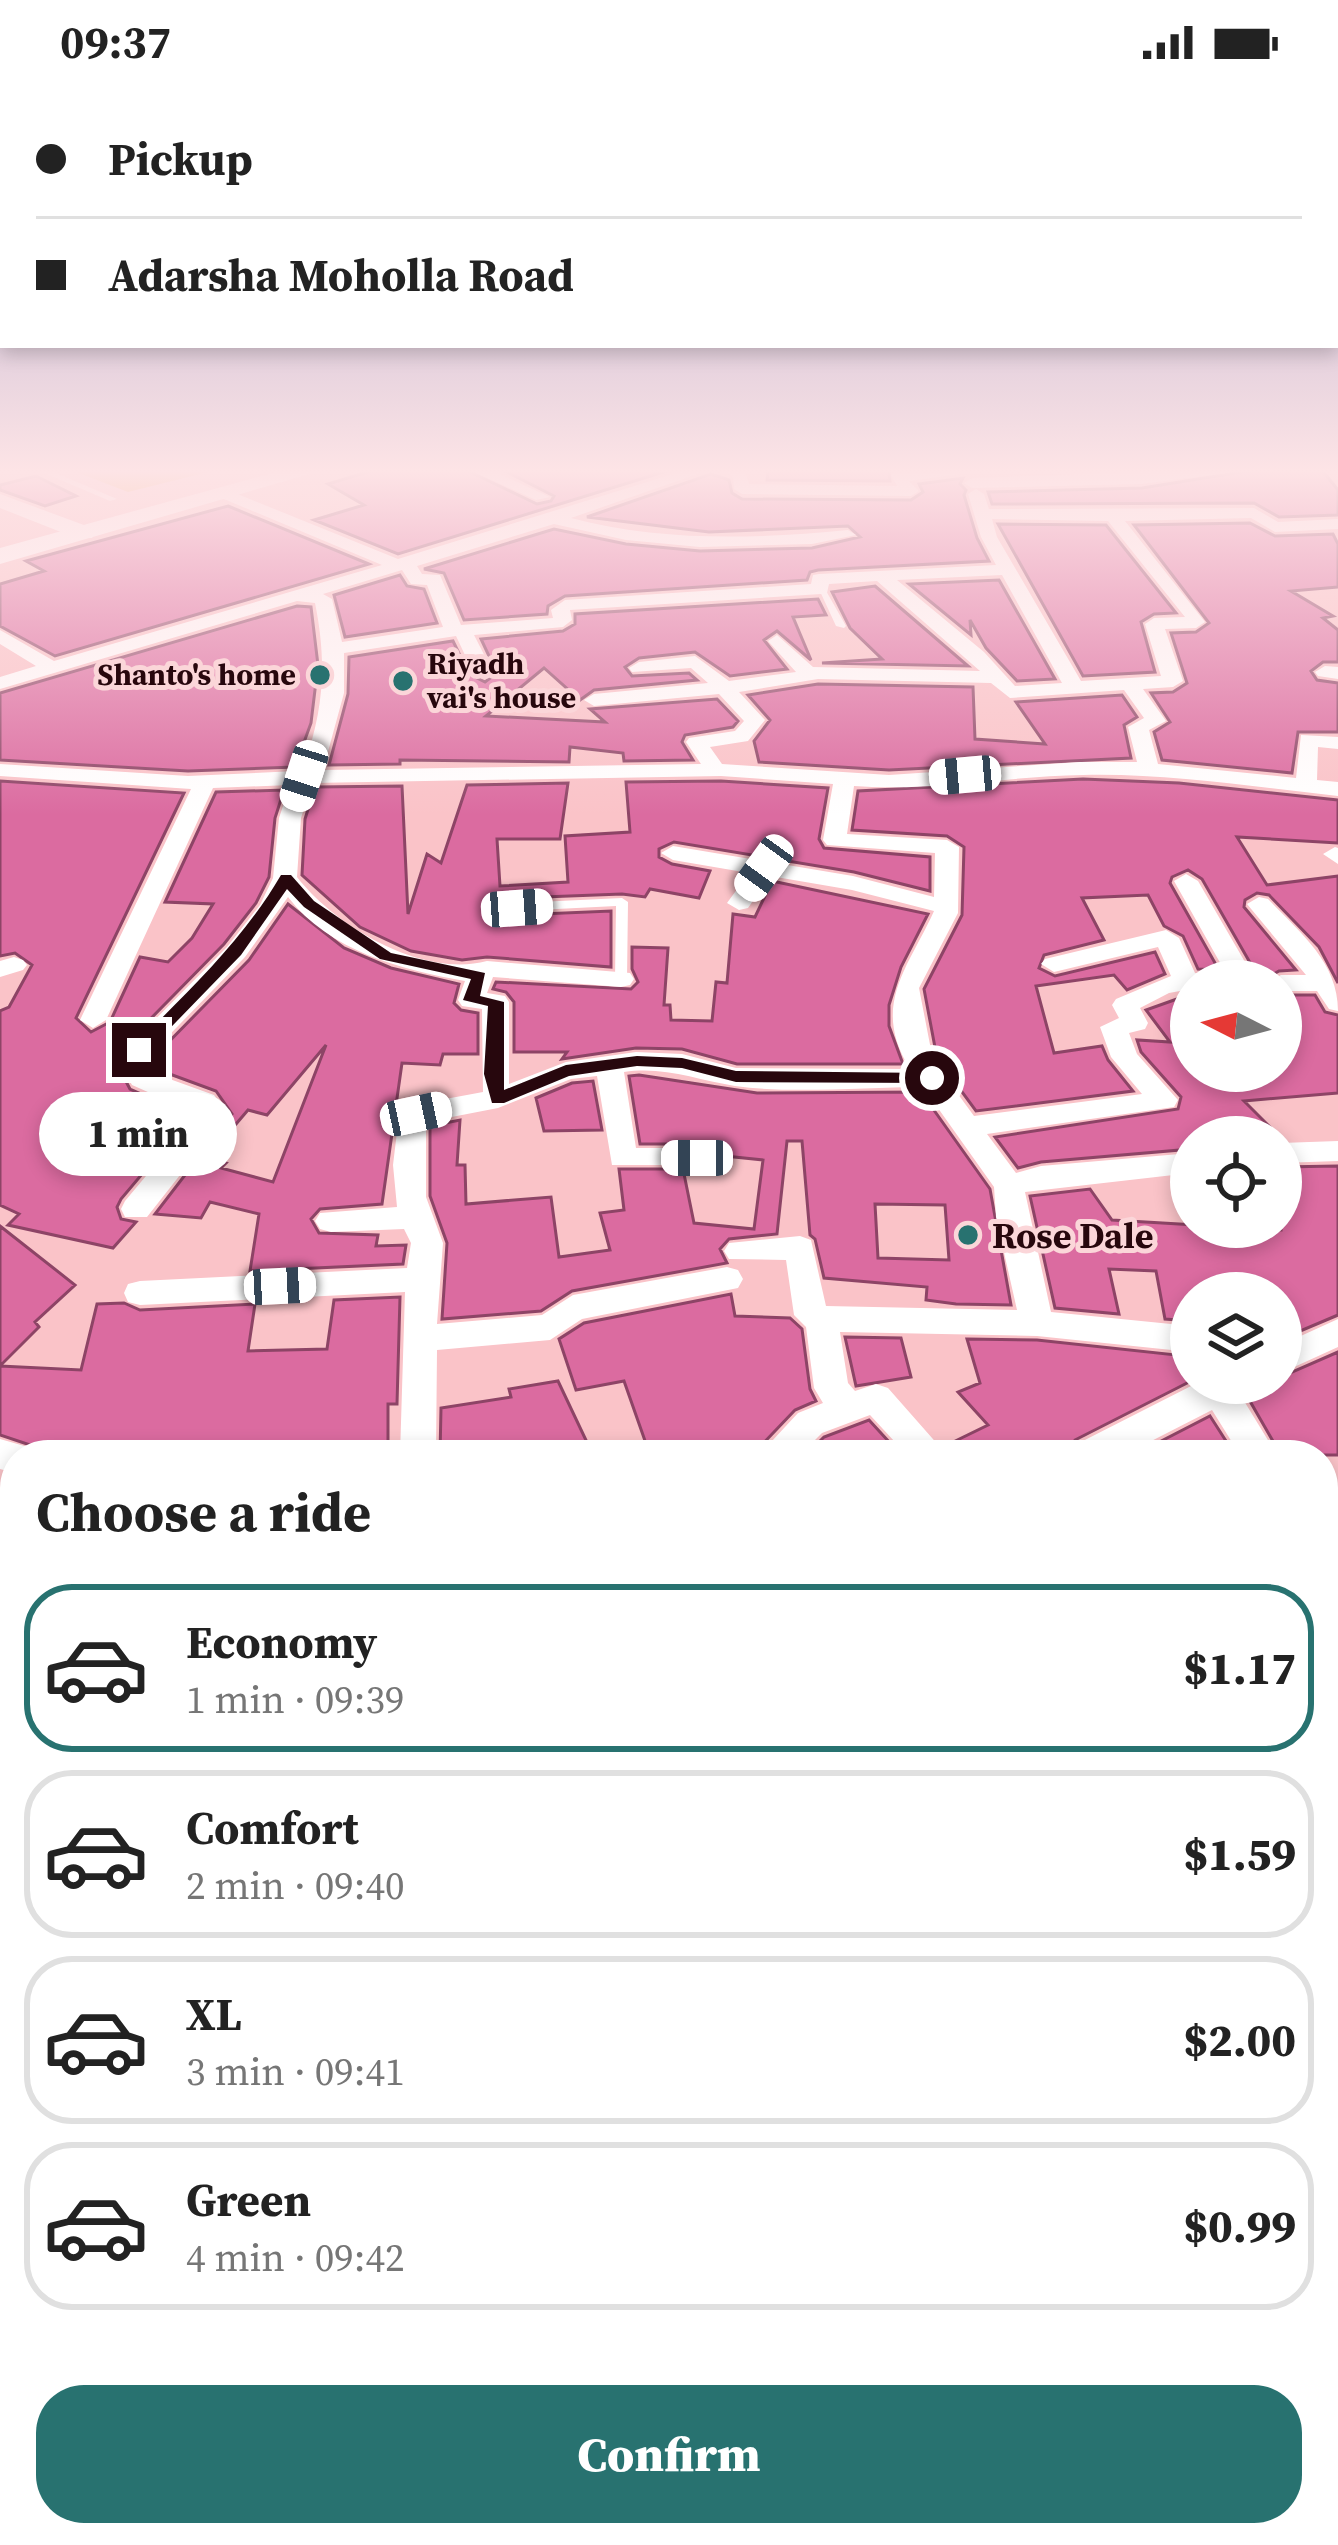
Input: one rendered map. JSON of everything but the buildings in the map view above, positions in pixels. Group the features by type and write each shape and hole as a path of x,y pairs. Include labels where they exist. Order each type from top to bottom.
{"street":[{"path":"0,683 325,585"},
{"path":"437,585 482,672"},
{"path":"334,649 562,621 560,610 565,605 806,585"},
{"path":"892,585 949,630 1010,692 1173,681 1154,624 1196,622 1170,585"},
{"path":"1016,585 1075,688"},
{"path":"136,1209 214,1114 204,1102 142,1079 130,1058 236,952 271,907 286,878 290,818 304,776 314,767 334,693 334,649 323,599 290,595"},
{"path":"0,636 49,666"},
{"path":"776,641 805,672 886,686 996,676"},
{"path":"639,668 694,662 726,687 730,698 755,720 741,737 696,742 716,770"},
{"path":"593,700 819,674"},
{"path":"1128,682 1156,721 1138,727 1149,769"},
{"path":"1306,788 1307,740 1338,743"},
{"path":"0,770 205,783 304,776 610,776 716,770 844,782 1149,769 1338,789"},
{"path":"844,782 835,840 946,845 946,907 938,934 914,966 906,988 919,1061 1009,1186 1037,1323"},
{"path":"93,1020 205,783"},
{"path":"673,853 853,883 946,907"},
{"path":"739,903 764,868"},
{"path":"286,878 309,904 386,956 480,976"},
{"path":"1186,881 1231,960"},
{"path":"1259,904 1302,950 1331,993"},
{"path":"1054,964 1166,938 1176,960"},
{"path":"498,1099 493,1074 496,1002 471,1000 480,976 488,969 621,979"},
{"path":"967,1127 1164,1100 1124,1057 1113,1028 1135,1023 1125,1005 1156,985 1170,982"},
{"path":"418,1440 421,1279 427,1244 412,1218 413,1115 498,1099 566,1071 609,1064 682,1063 736,1077 932,1078"},
{"path":"609,1064 623,1158 697,1158"},
{"path":"1302,1152 1338,1151"},
{"path":"1009,1186 1041,1177 1170,1165"},
{"path":"331,1221 412,1218"},
{"path":"419,1337 550,1328 573,1307 800,1248 812,1315 822,1319 1037,1323 1170,1340"},
{"path":"140,1293 421,1279"},
{"path":"822,1319 831,1388 849,1409"},
{"path":"1302,1349 1338,1331"},
{"path":"1302,1349 1338,1352"},
{"path":"792,1440 809,1423 876,1398 915,1440"},
{"path":"1120,1440 1193,1404"},
{"path":"1227,1404 1250,1440"}],"lane":[{"path":"829,585 841,626"},
{"path":"517,908 622,902 621,979"}],"place":[{"name":"Shanto's home","path":"320,675"},
{"name":"Riyadh vai's house","path":"403,681"},
{"name":"Rose Dale","path":"968,1235"}],"route":[{"path":"139,1050 236,952 271,907 286,878 309,904 386,956 480,976 471,1000 496,1002 492,1041 498,1099 566,1071 637,1061 682,1063 736,1077 932,1078"}]}
